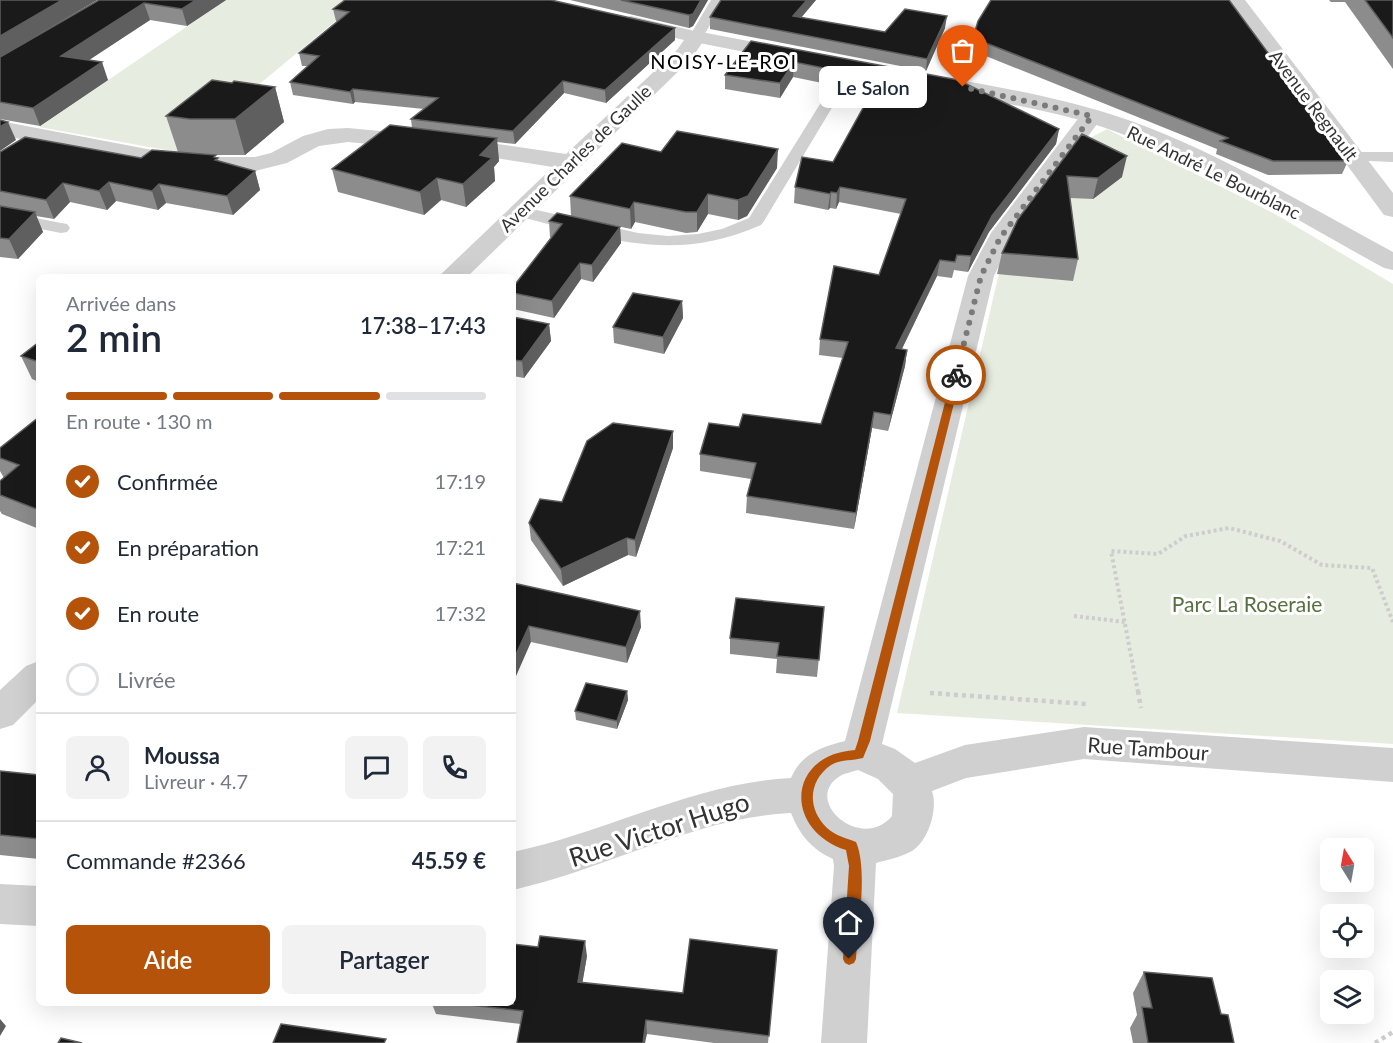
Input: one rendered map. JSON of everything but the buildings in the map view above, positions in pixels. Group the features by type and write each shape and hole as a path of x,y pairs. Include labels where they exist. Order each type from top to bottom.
{"street":[{"name":"Avenue Regnault","path":"1235,0 1393,210"},
{"path":"616,19 696,37 814,59"},
{"name":"Avenue Charles de Gaulle","path":"454,274 569,162 685,54 696,37"},
{"name":"Rue André Le Bourblanc","path":"915,78 1005,95 1092,116 1150,136 1393,262"},
{"path":"858,754 864,741 981,276 1000,238 1092,116"},
{"path":"0,128 168,160 201,164 255,164 279,158 311,141 328,136 348,135 453,145 569,162"},
{"path":"17,152 43,135"},
{"path":"0,714 36,679"},
{"name":"Rue Tambour","path":"908,782 965,762 1084,743 1393,765"},
{"path":"858,754 887,762 908,782 914,795 915,810 910,824 900,836 886,844 870,848 837,841 824,832 810,814 806,795 809,781 828,761 843,756 858,754"},
{"name":"Rue Victor Hugo","path":"516,870 542,866 707,808 740,799 784,794 806,795"},
{"path":"844,1043 855,866 852,846"},
{"path":"0,904 36,906"}],"lane":[{"path":"696,37 718,0"},
{"path":"519,211 647,240 674,242 737,232 755,221 832,96"},
{"path":"1352,157 1393,158"},
{"path":"0,216 61,228"}],"path":[{"path":"1141,708 1111,551 1158,554 1186,536 1229,528 1280,541 1322,565 1372,568 1393,622"},
{"path":"1074,616 1125,622"},
{"path":"1375,1043 1393,1032"}],"green space":[{"path":"226,0 361,0 177,152 39,127"},
{"name":"Parc La Roseraie","path":"1107,129 1275,214 1393,284 1393,744 897,713 999,273 1092,137"}],"way so far":[{"path":"956,375 981,276 1000,238 1092,116 963,87"}],"place":[{"name":"Le Salon","path":"963,87"}],"district":[{"name":"NOISY-LE-ROI","path":"724,61"}],"route":[{"path":"849,959 855,866 852,846 837,841 814,821 807,808 806,795 809,781 817,770 828,761 858,754 864,741 956,375"}]}
